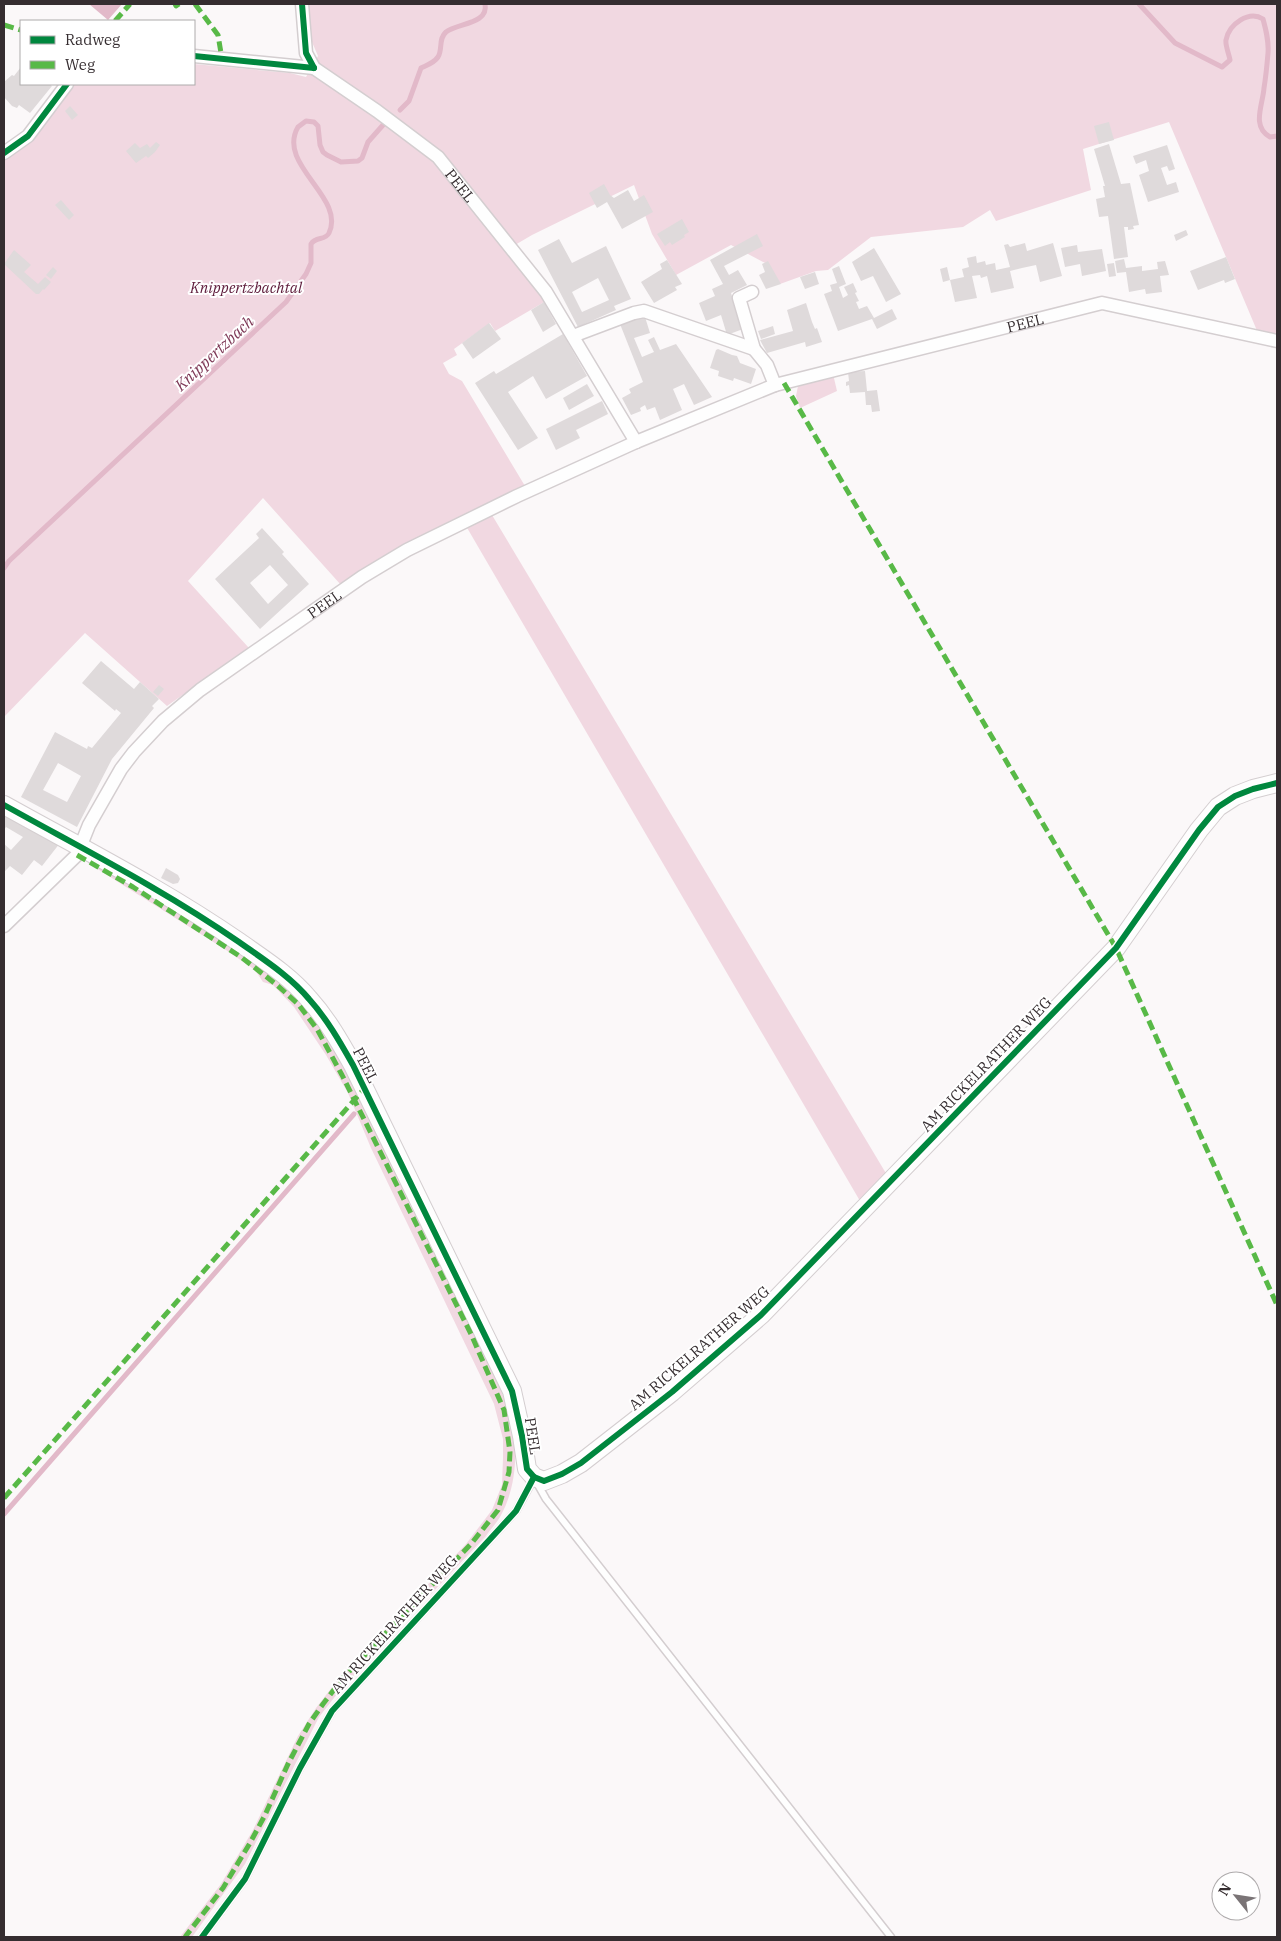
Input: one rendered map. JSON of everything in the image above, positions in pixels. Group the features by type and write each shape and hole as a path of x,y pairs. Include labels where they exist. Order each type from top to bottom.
{"street":[{"path":"302,4 306,53 314,68"},
{"path":"195,56 314,68"},
{"name":"PEEL","path":"314,68 378,111 438,157 546,292 636,442"},
{"path":"4,153 28,136 66,85"},
{"path":"752,292 739,298 754,349 767,365 775,385"},
{"name":"PEEL","path":"4,926 77,855 89,825 122,769 134,752 163,721 200,690 362,577 407,550 517,496 636,442 775,385 1102,303 1277,341"},
{"path":"573,336 644,311 754,349"},
{"name":"AM RICKELRATHER WEG","path":"534,1477 544,1480 551,1479 581,1463 672,1392 761,1315 1116,948 1193,838 1218,807 1235,796 1277,783"},
{"name":"PEEL","path":"4,805 108,861 196,913 276,968 308,997 334,1031 353,1065 512,1391 522,1436 525,1465 529,1473 534,1477"}],"lane":[{"name":"AM RICKELRATHER WEG","path":"202,1937 245,1878 315,1740 332,1711 516,1510 534,1477"},
{"path":"534,1477 546,1499 891,1937"}],"green space":[{"name":"Knippertzbachtal","path":"307,4 1277,4 1277,339 1258,333 1169,122 1083,149 1091,190 996,221 990,210 963,227 871,237 828,270 816,271 780,284 767,264 731,245 676,275 652,234 634,185 515,245 546,301 495,331 490,323 454,349 457,355 443,363 449,374 462,381 525,486 419,537 341,585 263,498 188,581 249,648 167,706 85,633 4,717 4,159 30,140 72,85 195,85 195,64 290,73 306,77 318,56 309,35"},
{"path":"833,374 837,391 800,408 796,396 798,386"},
{"path":"492,515 887,1175 860,1201 466,526"},
{"path":"95,859 268,972 291,991 313,1016 348,1074 495,1376 509,1413 515,1443 513,1482 510,1495 498,1520 486,1536 341,1689 319,1717 245,1864 192,1937 180,1937 221,1884 253,1830 298,1736 316,1708 336,1682 466,1544 492,1510 502,1485 503,1439 494,1404 371,1148 348,1093 326,1055 294,1007 273,985 263,982 255,970 88,863"}],"shaded area":[{"path":"89,4 122,4 108,20"}],"building":[{"path":"20,68 20,85 52,86 30,113 19,105 17,108 12,106 4,97 4,82 12,75 14,76"},
{"path":"70,106 78,115 72,120 65,111"},
{"path":"1109,122 1114,140 1099,144 1094,126"},
{"path":"156,142 160,145 155,152 148,158 146,156 136,163 126,151 135,143 140,148 147,144 150,148"},
{"path":"1109,144 1121,184 1130,183 1139,225 1133,226 1134,229 1128,230 1128,227 1124,227 1128,257 1114,259 1108,216 1099,217 1096,199 1105,197 1103,186 1105,186 1094,149"},
{"path":"1167,145 1175,169 1169,171 1167,166 1161,168 1167,185 1176,182 1179,192 1148,202 1139,175 1149,171 1146,160 1136,164 1133,156"},
{"path":"604,184 610,195 614,198 628,190 634,201 644,195 653,212 622,229 607,202 597,208 589,193"},
{"path":"61,200 74,215 69,220 55,205"},
{"path":"682,219 689,232 684,235 685,237 672,245 670,242 665,246 657,234"},
{"path":"1186,230 1188,235 1176,241 1174,235"},
{"path":"757,234 763,246 724,266 729,275 738,270 747,285 731,293 743,329 727,335 721,315 706,321 699,303 715,296 712,289 723,284 710,260"},
{"path":"559,239 572,263 606,246 631,299 614,306 616,310 578,327 538,250","holes":["598,278 609,300 582,312 572,292"]},
{"path":"1025,243 1027,251 1053,243 1062,276 1040,282 1036,265 1022,268 1010,271 1014,288 991,293 987,276 981,278 980,275 972,276 977,298 955,302 950,280 964,277 962,269 969,267 967,258 976,256 977,263 985,261 986,265 995,263 996,270 1010,267 1004,245 1008,244 1010,247"},
{"path":"1077,245 1078,252 1102,249 1106,271 1082,276 1080,264 1065,267 1061,248"},
{"path":"874,248 901,294 886,302 873,276 861,281 852,262"},
{"path":"14,250 31,265 24,272 38,284 45,277 51,282 39,294 36,294 4,264"},
{"path":"1226,257 1235,279 1225,283 1224,280 1198,290 1190,271"},
{"path":"1124,259 1126,268 1142,266 1142,271 1158,269 1157,262 1165,261 1169,275 1160,276 1162,292 1146,294 1145,289 1129,292 1126,272 1117,273 1115,261"},
{"path":"667,260 682,284 675,287 677,290 654,303 641,282 662,269 660,264"},
{"path":"768,261 781,284 766,289 759,275 765,272 762,264"},
{"path":"1114,263 1116,276 1109,277 1107,264"},
{"path":"839,266 846,284 839,287 843,298 848,295 844,287 853,283 857,292 855,293 859,301 856,302 859,309 867,306 874,318 892,309 897,319 877,329 872,319 838,331 824,294 832,291 830,285 837,283 832,269"},
{"path":"53,267 57,271 51,279 46,275"},
{"path":"947,267 950,280 943,282 940,269"},
{"path":"815,272 819,284 805,289 800,277"},
{"path":"544,302 556,324 543,332 531,310"},
{"path":"806,303 812,322 815,329 817,328 822,342 806,347 805,342 767,353 760,340 793,331 787,310"},
{"path":"645,317 650,333 634,338 642,357 654,352 648,340 654,337 660,350 676,344 712,397 694,405 684,384 673,389 682,410 660,420 655,407 647,410 645,405 640,408 641,411 631,415 622,398 631,393 629,389 643,382 620,324"},
{"path":"489,323 501,339 473,359 462,343"},
{"path":"773,326 775,334 761,339 758,331"},
{"path":"563,334 587,376 546,399 533,376 508,392 538,438 518,450 475,383 494,371 496,374"},
{"path":"718,349 737,356 740,363 756,369 751,384 734,378 733,381 718,376 719,371 710,368"},
{"path":"865,371 867,391 877,390 880,411 872,412 871,405 866,405 865,392 850,393 849,385 846,386 846,382 849,381 848,372"},
{"path":"587,384 594,396 569,410 563,398"},
{"path":"602,401 608,414 576,430 580,438 556,450 546,429"},
{"path":"262,528 309,584 260,629 215,579 259,538 256,534","holes":["270,565 288,585 268,604 250,583"]},
{"path":"101,661 134,689 140,682 159,699 152,706 154,708 112,759 77,827 21,797 55,732 87,749 88,746 92,748 121,713 116,709 115,711 82,683","holes":["58,763 81,776 67,802 43,790"]},
{"path":"159,685 164,689 158,696 153,692"},
{"path":"4,813 60,843 42,866 34,860 22,875 10,866 4,872 4,844 11,850 23,837 6,827 4,830"},
{"path":"166,868 178,875 180,879 178,883 173,884 161,878"}],"waterway":[{"name":"Knippertzbach","path":"400,110 409,101 421,68 438,57 441,41 446,32 478,19 485,11 485,4"},
{"name":"Knippertzbach","path":"1139,4 1175,43 1222,67 1230,60 1226,42 1228,34 1235,24 1246,17 1252,16 1263,19 1268,49 1259,121 1264,133 1270,137 1277,136"},
{"name":"Knippertzbach","path":"4,568 9,561 286,302 306,274 311,263 311,244 329,233 332,220 321,194 296,155 294,141 298,127 306,121 314,122 318,126 320,145 323,152 341,162 358,161 362,158 368,142 383,125"},
{"path":"4,1514 354,1114"}],"marked path":[{"path":"116,20 130,4"},
{"path":"175,4 176,6 179,4"},
{"path":"195,4 218,35 222,59"},
{"path":"4,25 20,30"},
{"path":"784,383 1116,948 1277,1305"},
{"path":"77,855 133,887 241,957 298,1004 317,1029 342,1075 471,1334 504,1410 510,1452 509,1472 498,1510 471,1544 343,1678 323,1704 309,1724 250,1843 223,1888 185,1937"},
{"path":"4,1498 364,1089"}],"cycle path":[{"path":"302,4 306,53 314,68"},
{"path":"195,56 314,68"},
{"path":"4,153 28,136 66,85"},
{"path":"4,805 123,871 211,923 285,975 316,1007 353,1065 512,1391 527,1469 534,1477 544,1481 562,1474 581,1463 672,1392 761,1315 1116,948 1199,830 1218,807 1235,796 1277,783"},
{"path":"202,1937 245,1879 300,1768 332,1711 516,1511 534,1477"}]}
